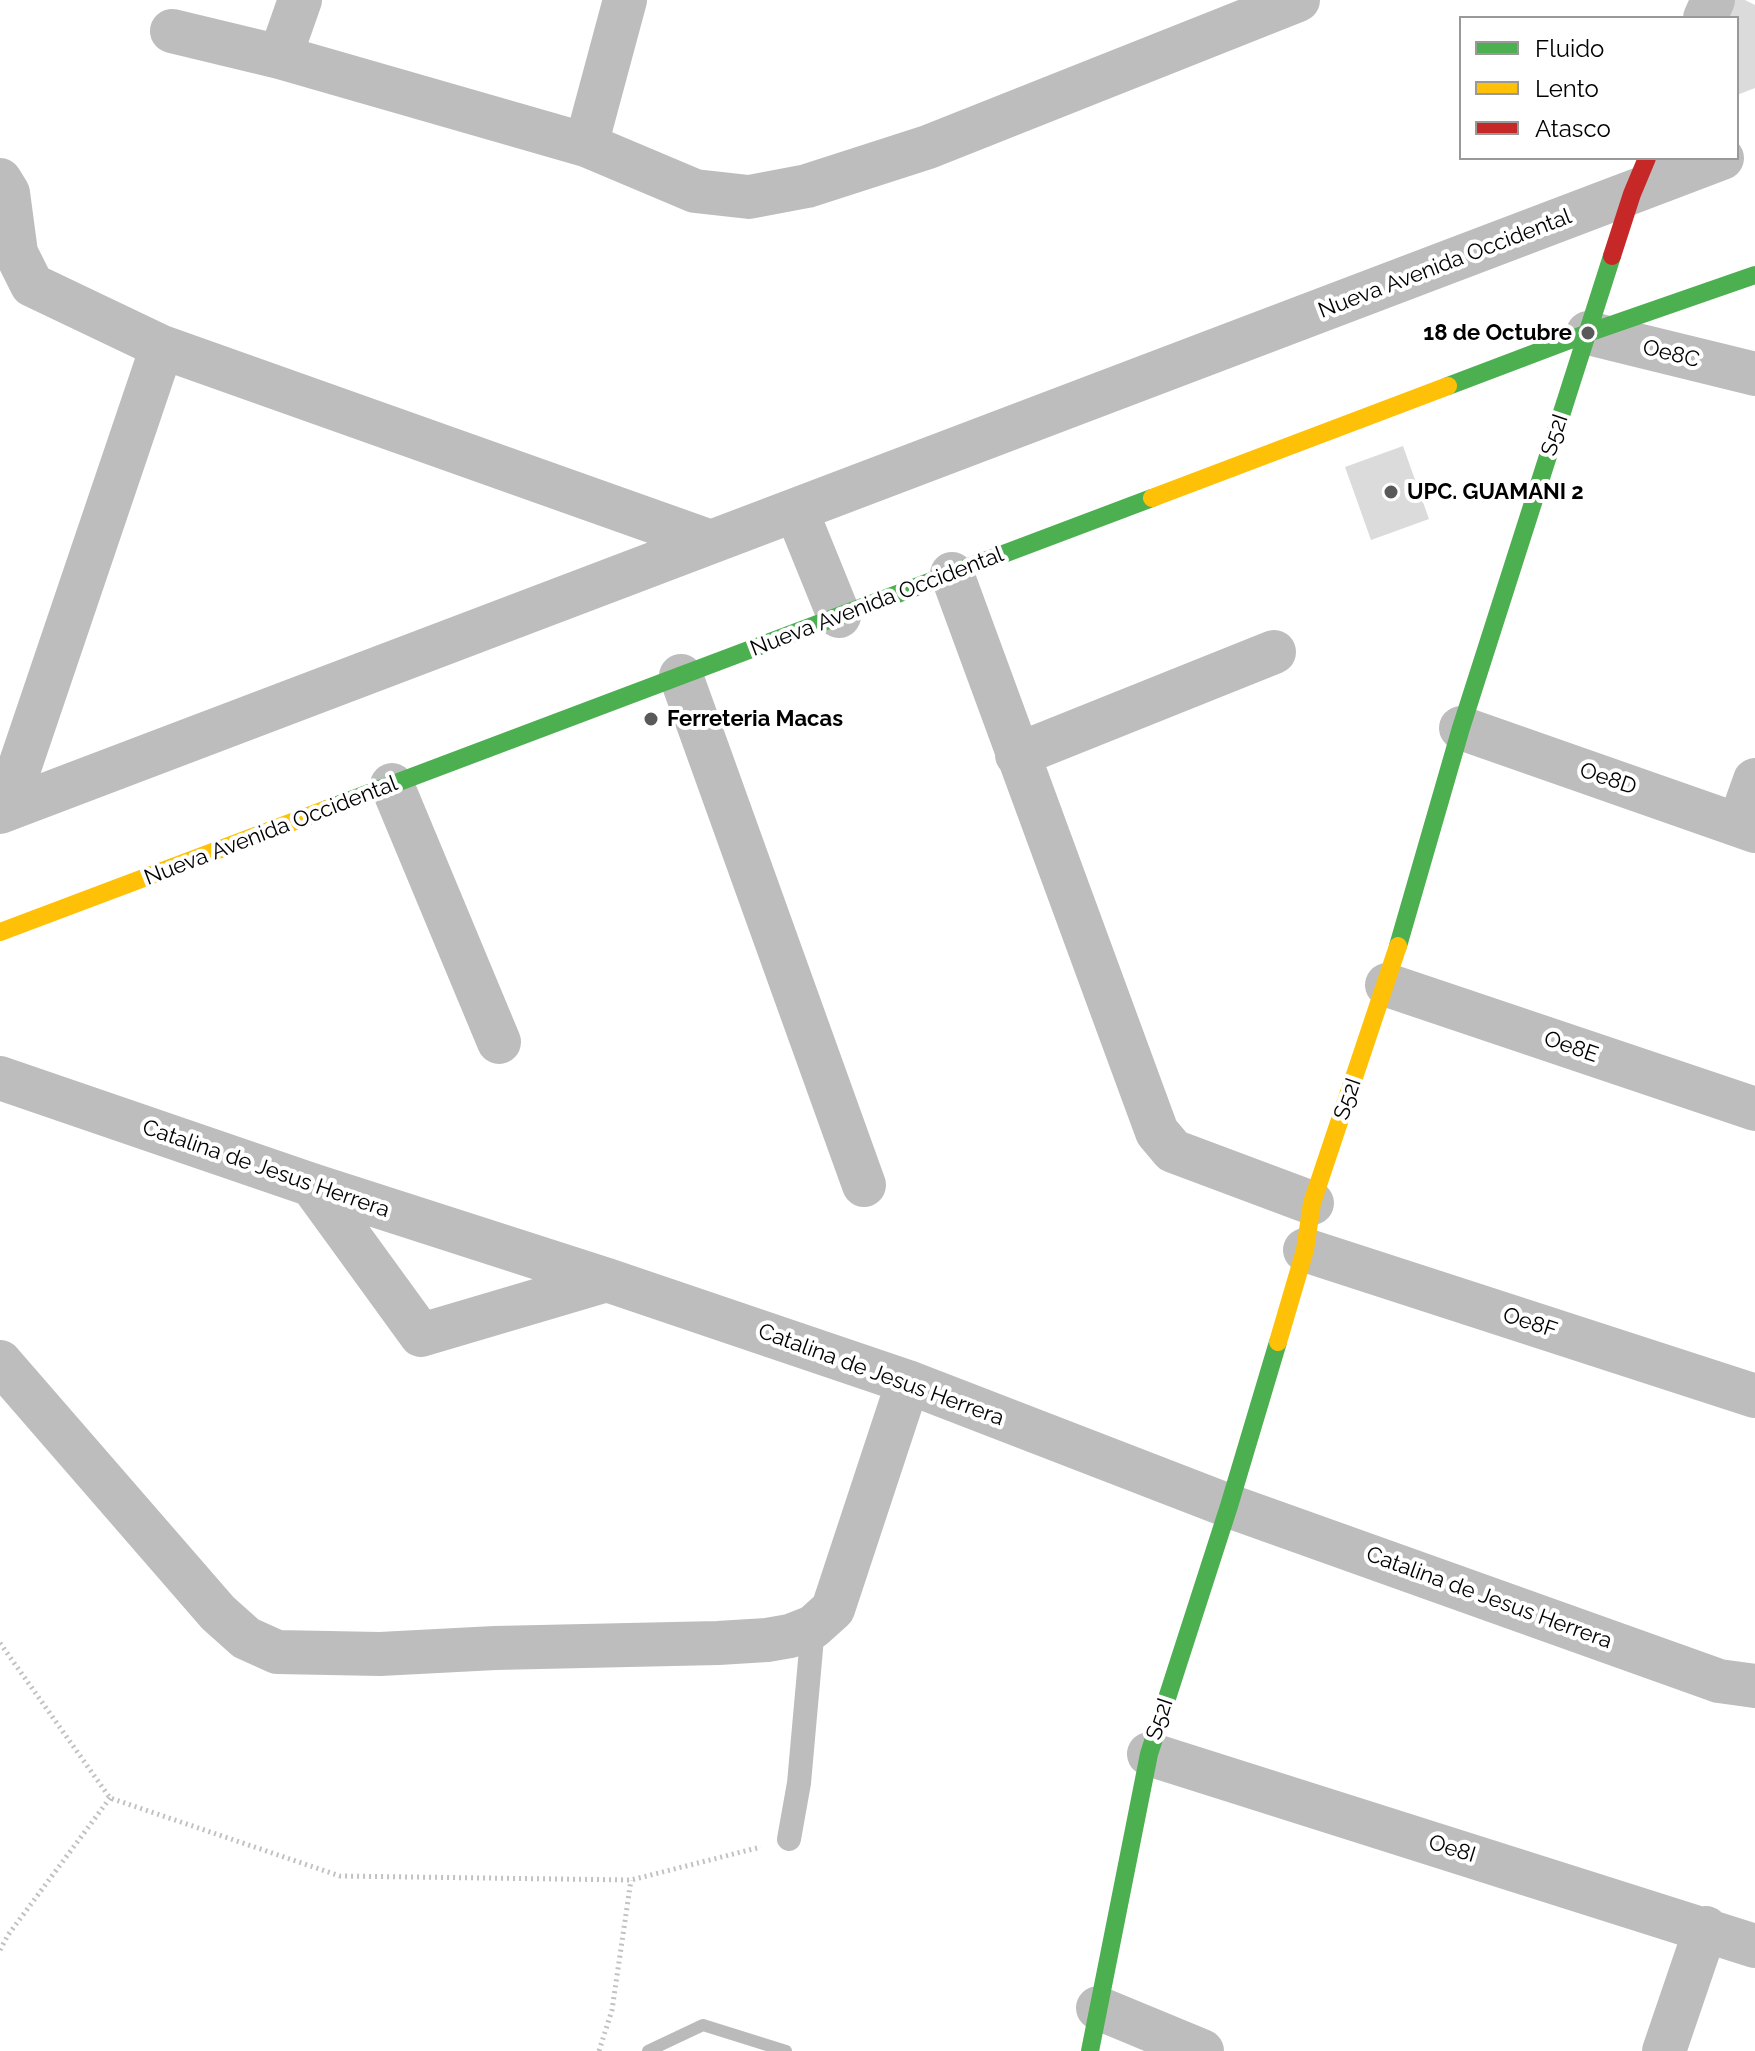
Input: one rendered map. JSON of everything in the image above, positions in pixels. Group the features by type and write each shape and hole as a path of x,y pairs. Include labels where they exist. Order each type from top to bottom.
{"street":[{"path":"280,57 300,0"},
{"path":"586,145 625,0"},
{"path":"172,31 280,57 586,145 695,191 749,197 807,186 928,147 1298,0"},
{"name":"Nueva Avenida Occidental","path":"3,811 796,510 1639,176 1713,160"},
{"name":"S52I","path":"1090,2051 1149,1754 1229,1506 1305,1250 1312,1203 1387,985 1461,728 1639,176"},
{"path":"0,180 8,193 16,253 32,285 162,347 711,542"},
{"name":"Nueva Avenida Occidental","path":"0,932 1588,333 1755,275"},
{"name":"Oe8C","path":"1588,333 1755,374"},
{"path":"3,811 162,347"},
{"path":"796,510 839,616"},
{"path":"952,574 1157,1132 1173,1151 1312,1203"},
{"path":"1017,755 1274,652"},
{"path":"681,676 864,1185"},
{"name":"Oe8D","path":"1461,728 1747,828"},
{"path":"1747,828 1755,780"},
{"path":"392,785 499,1042"},
{"name":"Oe8E","path":"1387,985 1755,1109"},
{"name":"Catalina de Jesus Herrera","path":"0,1078 312,1185 908,1382 1229,1506 1719,1681 1755,1686"},
{"path":"312,1185 421,1335 607,1280"},
{"name":"Oe8F","path":"1305,1250 1755,1396"},
{"path":"0,1362 218,1613 246,1638 277,1652 380,1654 718,1643 790,1636 813,1627 833,1609 908,1382"},
{"name":"Oe8I","path":"1149,1754 1755,1946"},
{"path":"1664,2051 1706,1928"},
{"path":"1098,2008 1202,2051"}],"lane":[{"path":"789,1839 799,1783 813,1627"}],"path":[{"path":"0,1643 110,1798 340,1876 631,1880 789,1839"},
{"path":"0,1950 110,1798"},
{"path":"599,2051 612,2010 631,1880"}],"building":[{"path":"1733,0 1745,0 1755,5 1755,88 1739,94 1739,16 1727,16"},
{"path":"1403,446 1429,519 1371,540 1345,467"}],"waterway":[{"path":"648,2051 703,2025 786,2051"}],"traffic: fast":[{"path":"1398,946 1461,728 1612,256"},
{"path":"1448,386 1755,275"},
{"path":"327,809 1152,498"},
{"path":"1090,2051 1149,1754 1278,1342"}],"traffic: slow":[{"path":"1152,498 1448,386"},
{"path":"0,932 327,809"},
{"path":"1278,1342 1305,1250 1312,1203 1398,946"}],"traffic: jam":[{"path":"1612,256 1646,160"}],"place":[{"name":"18 de Octubre","path":"1588,333"},
{"name":"UPC. GUAMANI 2","path":"1391,492"},
{"name":"Ferreteria Macas","path":"651,719"}]}
